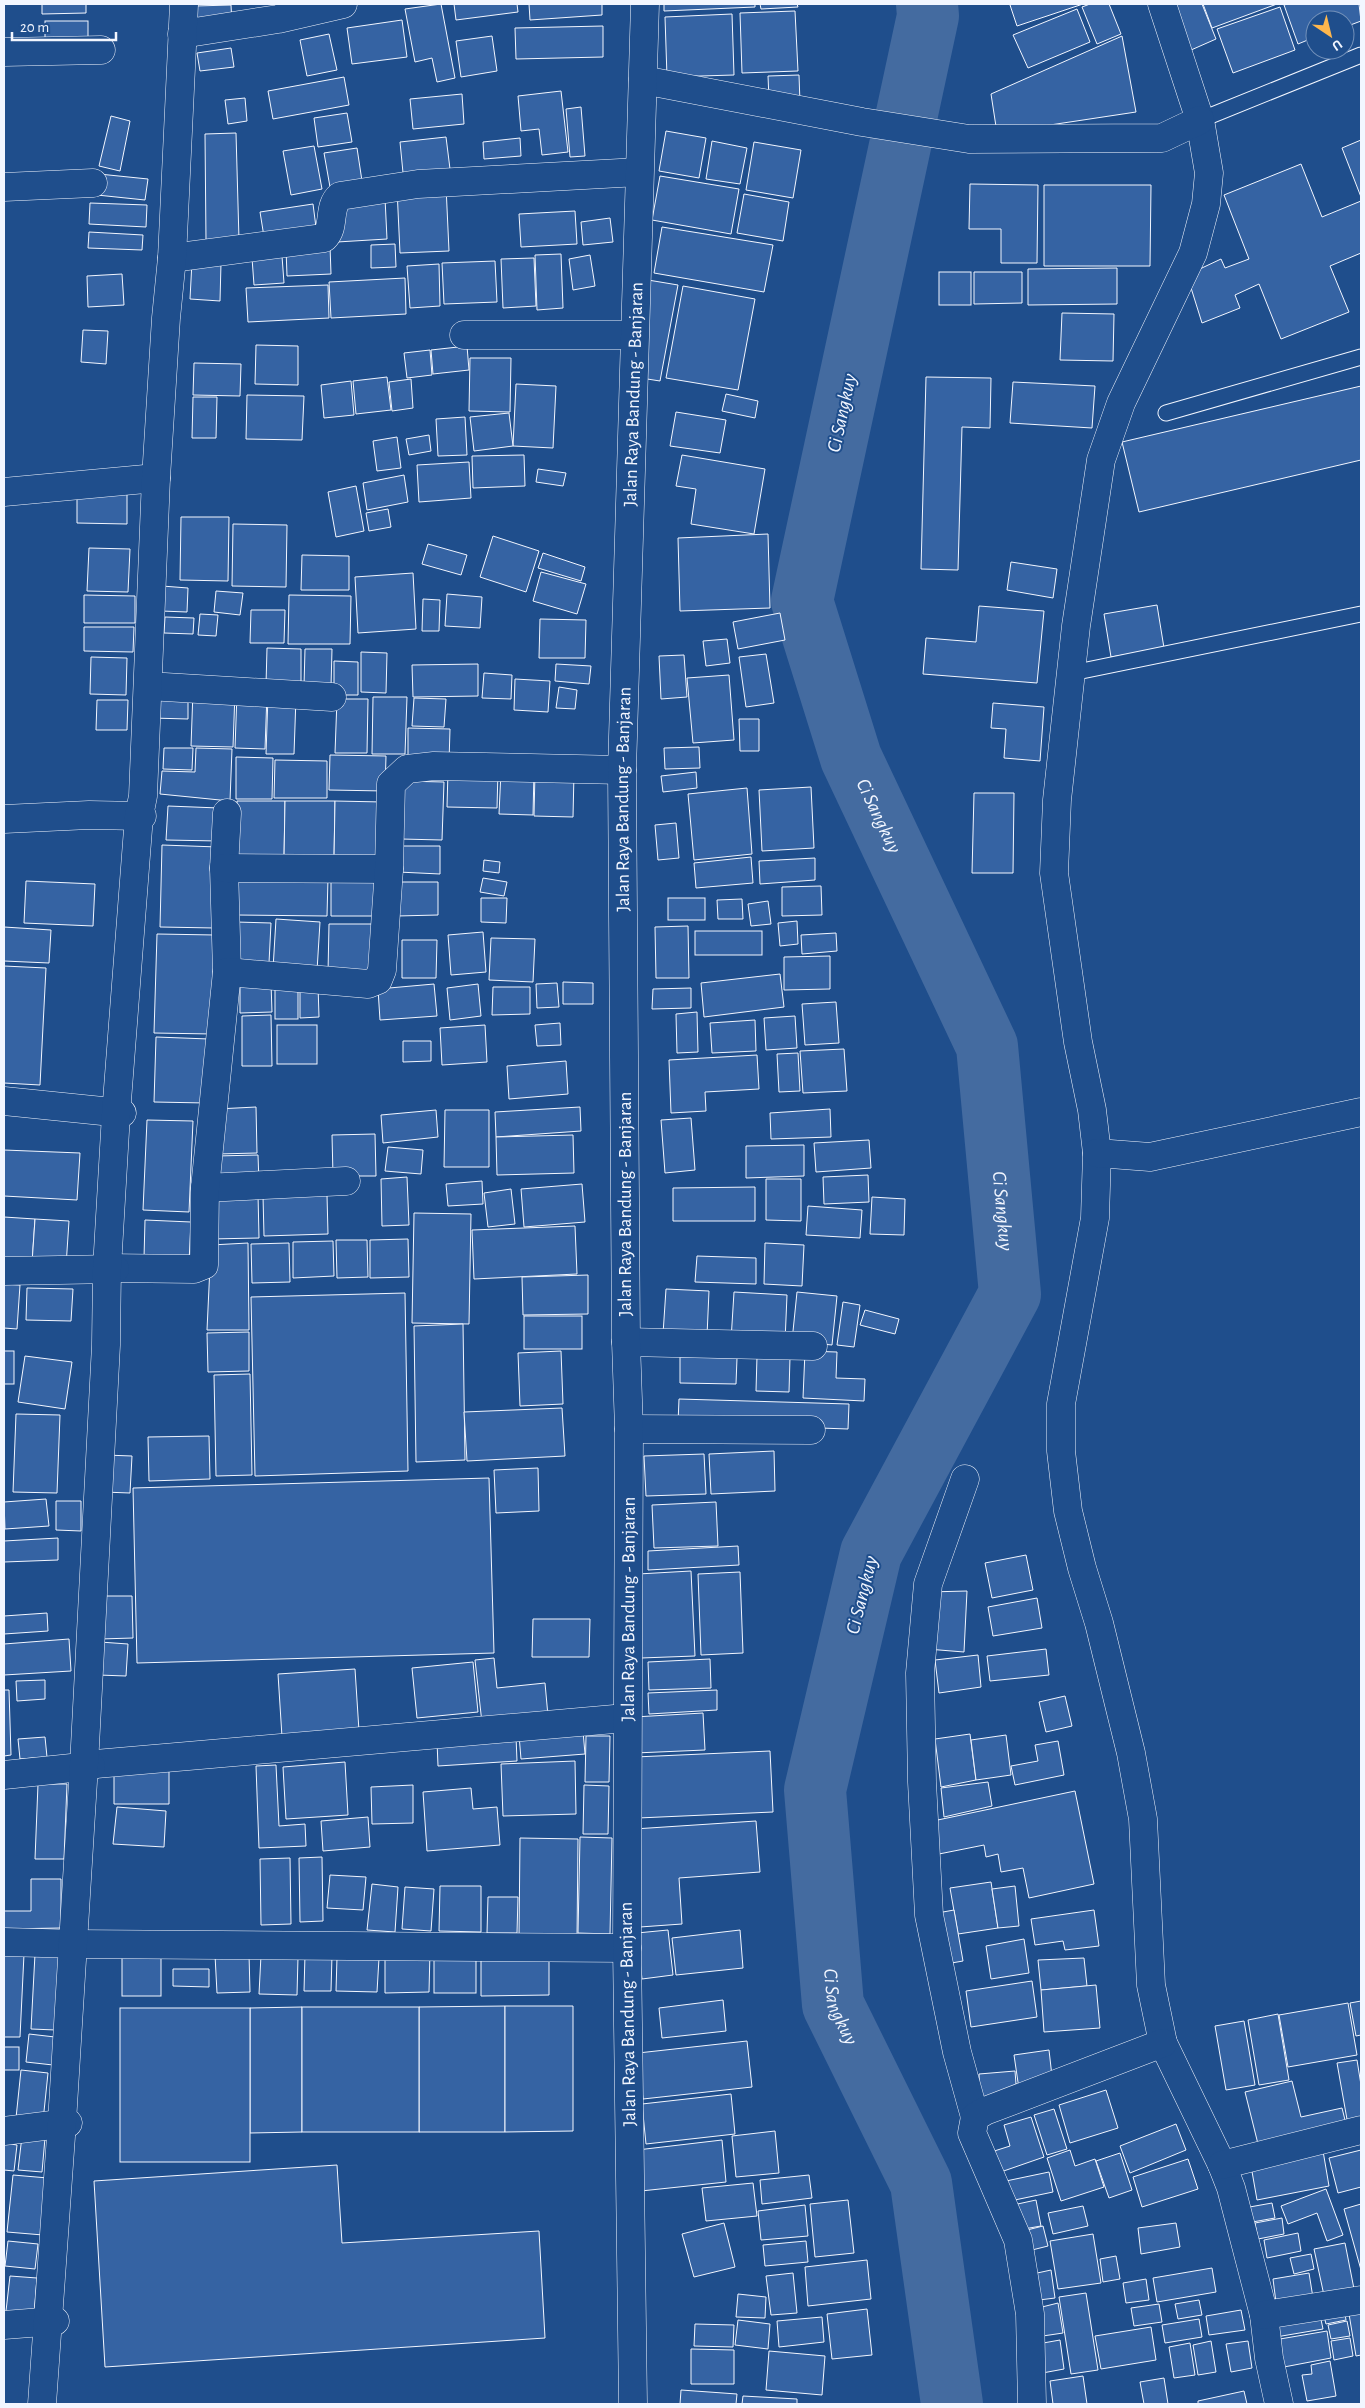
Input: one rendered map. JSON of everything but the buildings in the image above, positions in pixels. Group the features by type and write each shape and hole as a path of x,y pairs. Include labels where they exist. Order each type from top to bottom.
{"street":[{"path":"139,816 143,796 156,478 166,318 172,258 184,4"},
{"path":"182,34 278,19 343,4"},
{"name":"Jalan Raya Bandung - Banjaran","path":"633,2404 626,1948 628,1429 622,770 639,172 646,4"},
{"path":"1162,4 1200,120 1208,173 1206,204 1193,253 1121,404 1101,460 1076,626 1057,800 1054,873 1078,1042 1092,1110 1097,1152 1095,1218 1061,1404 1061,1451 1068,1511 1132,1753 1143,1819 1151,1985 1163,2043 1222,2165 1231,2188 1264,2315 1269,2358 1279,2404"},
{"path":"4,52 101,50"},
{"path":"643,80 862,122 969,139 1162,138 1200,120"},
{"path":"172,258 324,238 329,234 334,201 340,196 418,184 639,172"},
{"path":"4,187 93,183"},
{"path":"464,335 634,335"},
{"path":"4,492 156,478"},
{"path":"148,686 332,697"},
{"path":"227,972 368,984 378,980 382,970 389,869 392,784 407,769 434,766 622,770"},
{"path":"107,1268 194,1269 204,1265 205,1188 227,972 224,868 226,813"},
{"path":"4,819 89,815 142,816 139,816 116,1114 84,1765 49,2321 42,2404"},
{"path":"224,868 389,869"},
{"path":"4,1101 122,1113 116,1114"},
{"path":"1097,1152 1150,1157 1361,1112"},
{"path":"205,1188 346,1181"},
{"path":"4,1271 114,1269 107,1268"},
{"path":"626,1342 813,1346"},
{"path":"628,1429 811,1430"},
{"path":"965,1479 928,1584 920,1673 922,1782 930,1915 957,2052 975,2117 972,2133 1018,2240 1030,2314 1032,2404"},
{"path":"84,1765 626,1718"},
{"path":"4,1775 92,1766 84,1765"},
{"path":"4,1942 80,1944 72,1944"},
{"path":"72,1944 626,1948"},
{"path":"975,2117 985,2111 1163,2043"},
{"path":"4,2131 68,2122 62,2122"},
{"path":"1222,2165 1361,2130"},
{"path":"1264,2315 1361,2300"},
{"path":"4,2325 55,2321 49,2321"}],"lane":[{"path":"1200,120 1361,55"},
{"path":"1166,413 1361,357"},
{"path":"1072,673 1361,614"}],"waterway":[{"name":"Ci Sangkuy","path":"927,4 928,16 802,601 851,758 987,1046 1010,1294 871,1553 815,1790 833,2005 921,2183 952,2404"}]}
